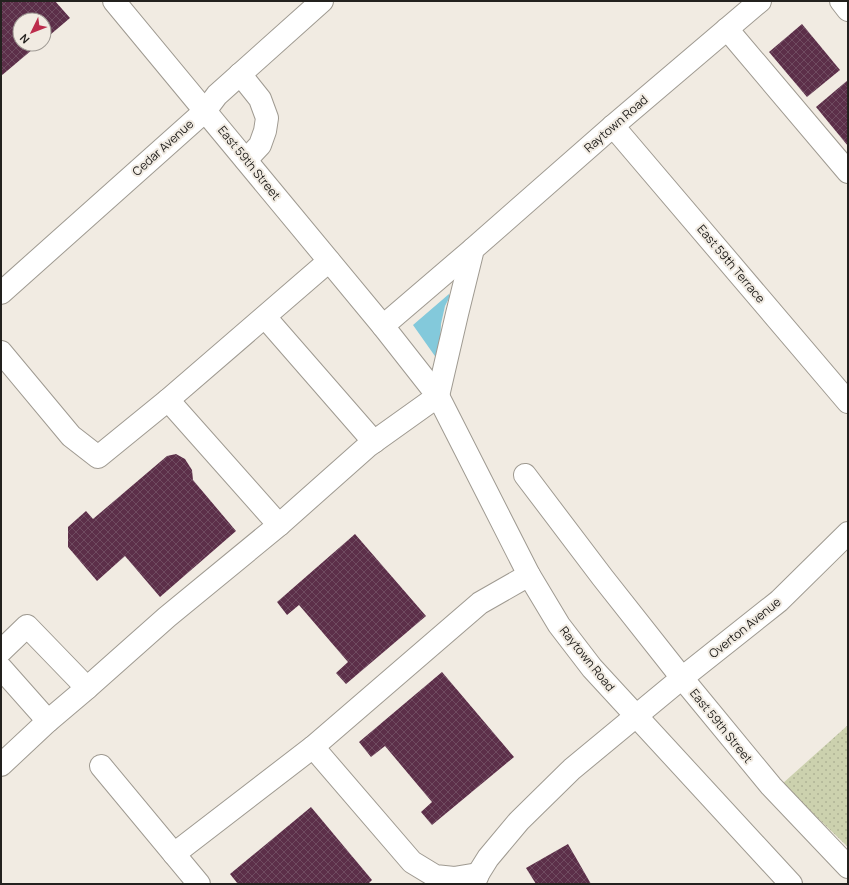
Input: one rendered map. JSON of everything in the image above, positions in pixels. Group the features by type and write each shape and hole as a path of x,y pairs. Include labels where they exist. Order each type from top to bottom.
{"street":[{"name":"East 59th Street","path":"114,1 383,326"},
{"name":"Cedar Avenue","path":"1,293 205,111 217,95 322,1"},
{"path":"841,1 848,10"},
{"name":"Raytown Road","path":"751,4 727,29 383,326 438,396 529,575 559,625 592,668 791,884"},
{"path":"727,29 848,172"},
{"path":"240,74 260,99 268,118 260,145 246,160"},
{"name":"East 59th Terrace","path":"613,126 848,402"},
{"path":"1,765 48,721 167,617 279,525 368,446 438,396 473,249"},
{"path":"1,352 71,436 98,457 168,400 329,261"},
{"path":"265,317 374,442"},
{"path":"168,400 279,525"},
{"name":"East 59th Street","path":"525,475 599,581 682,678 771,786 848,867"},
{"name":"Overton Avenue","path":"473,880 488,858 519,821 572,769 682,678 779,601 848,533"},
{"path":"174,854 313,747 480,603 529,575"},
{"path":"1,650 27,626 87,688"},
{"path":"1,668 48,721"},
{"path":"313,747 412,862 435,876 473,880"},
{"path":"101,766 198,884"}],"green space":[{"path":"848,725 848,847 782,784"}],"water":[{"path":"449,294 450,296 445,306 441,324 439,359 437,359 413,325"}],"building":[{"path":"1,1 55,1 70,18 52,33 52,12 12,12 12,52 30,52 1,76"},
{"path":"802,24 840,70 807,97 769,52"},
{"path":"848,80 848,146 816,107"},
{"path":"176,454 185,459 192,470 193,480 236,531 160,597 125,556 97,581 68,547 68,527 86,511 93,519 167,456"},
{"path":"355,534 426,616 346,684 336,673 348,662 299,605 287,615 277,602"},
{"path":"442,672 514,757 432,825 421,812 432,802 385,746 371,757 359,742"},
{"path":"311,807 372,880 368,884 238,884 230,874"},
{"path":"568,844 591,884 536,884 526,868"}]}
